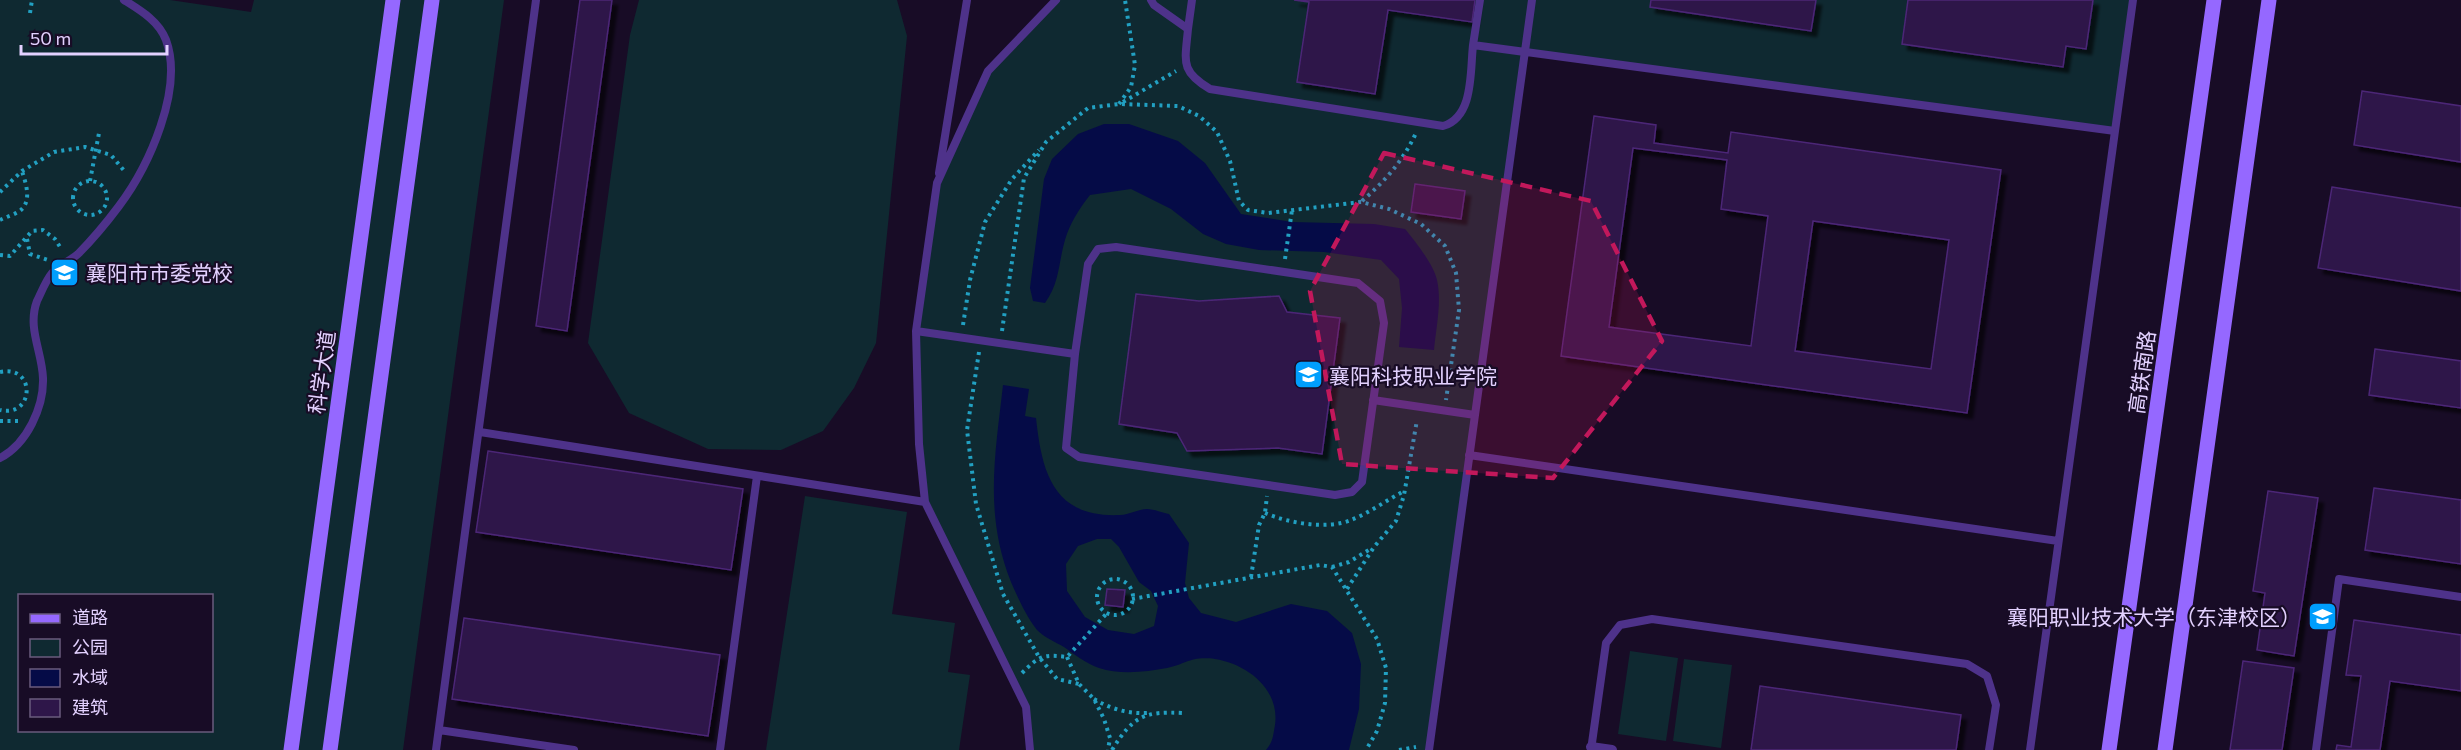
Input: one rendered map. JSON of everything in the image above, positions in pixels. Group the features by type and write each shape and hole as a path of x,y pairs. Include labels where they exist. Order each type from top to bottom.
{"main road":[{"name":"科学大道","path":"291,750 393,0"},
{"path":"330,750 432,0"},
{"name":"高铁南路","path":"2109,750 2214,0"},
{"path":"2165,750 2269,0"}],"street":[{"path":"1591,748 1612,750"}],"lane":[{"path":"0,458 13,449 26,434 41,403 43,377 33,333 37,303 51,273 78,254 120,204 150,152 167,103 171,69 166,39 148,15 123,0"},
{"path":"436,750 536,0"},
{"path":"967,0 915,331 919,444 925,502 1026,707 1030,750"},
{"path":"937,183 988,71 1056,0"},
{"path":"1151,0 1154,5 1188,28"},
{"path":"1192,0 1185,59 1192,78 1210,89 1443,126 1454,122 1465,106 1480,0"},
{"path":"1429,750 1532,0"},
{"path":"2030,750 2133,0"},
{"path":"1473,45 2115,131"},
{"path":"1116,247 1358,283 1380,301 1384,323 1362,482 1352,492 1335,495 1079,457 1065,448 1075,354 1088,264 1098,249 1116,247"},
{"path":"915,331 1075,354"},
{"path":"1373,400 1475,416"},
{"path":"480,432 925,502"},
{"path":"1469,454 2058,541"},
{"path":"720,750 757,476"},
{"path":"2316,750 2339,579 2461,597"},
{"path":"1591,748 1606,644 1620,625 1652,619 1967,664 1987,676 1996,705 1989,750"},
{"path":"439,730 574,750"}],"path":[{"path":"30,13 32,0"},
{"path":"1119,104 1131,87 1135,65 1125,0"},
{"path":"1119,104 1187,65"},
{"path":"961,338 970,280 985,222 1012,179 1046,142 1088,108 1119,104 1178,106 1200,116 1217,132 1230,161 1239,201 1248,210 1268,213 1361,202 1389,209 1421,224 1445,246 1456,273 1459,310 1445,411"},
{"path":"1361,202 1386,181 1409,148 1420,123"},
{"path":"90,181 99,133"},
{"path":"1000,343 1024,178 1046,142"},
{"path":"0,192 22,171 54,152 85,147 111,155 134,181"},
{"path":"0,220 19,212 27,202 27,190 22,171"},
{"path":"90,181 104,189 107,200 103,210 92,215 78,209 73,199 80,185 90,181"},
{"path":"1286,254 1292,210"},
{"path":"0,255 10,256 32,231 43,230 55,239 69,260"},
{"path":"27,238 30,254 47,260 61,248"},
{"path":"981,341 968,430 976,504 1003,594 1039,657 1057,680 1079,684"},
{"path":"0,372 6,371 19,375 27,391 23,403 18,408 3,411 10,421"},
{"path":"1347,589 1374,547 1396,520 1405,490 1419,407"},
{"path":"1251,577 1259,525 1265,513 1268,485"},
{"path":"1265,513 1280,519 1312,525 1350,521 1405,490"},
{"path":"1132,599 1320,565 1332,567 1349,562 1374,547"},
{"path":"1332,567 1377,639 1386,668 1385,703 1377,731 1366,750"},
{"path":"1108,580 1120,580 1126,583 1132,593 1131,604 1119,615 1107,613 1099,605 1097,599 1099,588 1108,580"},
{"path":"1068,656 1107,613"},
{"path":"1013,682 1039,657 1068,656"},
{"path":"1068,656 1079,684 1094,699 1108,707 1135,714 1158,711 1183,713"},
{"path":"1094,699 1110,738 1110,750"},
{"path":"1110,750 1122,734 1141,716 1158,711"}],"highlighted area":[{"path":"1384,153 1591,201 1662,341 1553,478 1342,464 1310,291"}],"green space":[{"path":"0,0 170,0 251,12 254,0 504,0 403,750 0,750"},
{"path":"639,0 897,0 907,36 876,343 854,388 823,431 781,450 708,449 629,413 588,343 630,35"},
{"path":"1056,0 2133,0 2115,131 1525,53 1429,750 1030,750 1026,707 925,502 916,331 937,183 988,71"},
{"path":"805,496 907,512 892,614 955,623 948,672 970,675 959,750 766,750"},
{"path":"1630,651 1678,658 1666,741 1618,734"},
{"path":"1684,659 1732,665 1721,748 1673,741"}],"water":[{"path":"1104,124 1129,124 1178,141 1205,163 1241,214 1292,222 1374,224 1405,229 1428,260 1437,280 1439,306 1434,350 1399,347 1402,308 1399,279 1381,260 1324,252 1259,250 1226,244 1203,234 1171,209 1131,189 1090,195 1075,216 1067,234 1050,295 1045,303 1033,301 1030,288 1044,179 1052,159 1078,134"},
{"path":"1003,385 1029,389 1025,416 1036,418 1042,457 1048,474 1056,489 1066,500 1080,509 1098,514 1123,515 1147,509 1169,514 1189,543 1185,583 1189,598 1201,613 1236,622 1291,604 1327,611 1352,633 1361,664 1359,709 1349,750 1266,750 1275,725 1272,700 1259,680 1239,666 1215,659 1200,659 1150,671 1107,670 1085,661 1037,630 1011,582 997,533 994,485","holes":["1097,539 1111,539 1119,547 1139,582 1151,591 1158,606 1154,626 1134,634 1108,630 1085,617 1067,591 1066,564 1078,546"]}],"building":[{"path":"580,0 612,0 567,331 536,326"},
{"path":"1294,0 1475,0 1472,22 1388,10 1375,94 1297,82 1309,2"},
{"path":"1651,0 1816,0 1811,31 1650,7"},
{"path":"1908,0 2093,0 2086,49 2066,46 2063,67 1902,44"},
{"path":"2362,91 2461,106 2461,162 2354,145"},
{"path":"1594,116 1656,125 1654,143 1728,153 1731,132 2001,170 1967,413 1561,356","holes":["1633,148 1727,160 1721,209 1768,216 1751,346 1609,327","1813,221 1949,240 1931,369 1795,351"]},
{"path":"1415,184 1465,191 1461,219 1411,212"},
{"path":"2332,187 2461,208 2461,291 2318,268"},
{"path":"1136,294 1199,301 1279,296 1287,312 1340,318 1322,454 1278,448 1187,451 1177,433 1119,424"},
{"path":"2375,349 2461,361 2461,408 2369,395"},
{"path":"488,451 743,489 731,570 476,532"},
{"path":"2374,488 2461,500 2461,564 2365,550"},
{"path":"2268,491 2318,498 2294,656 2257,650 2265,593 2253,591"},
{"path":"1107,589 1125,590 1123,607 1105,605"},
{"path":"464,618 720,655 708,736 452,699"},
{"path":"2354,620 2461,635 2461,691 2390,681 2380,750 2336,750 2337,745 2351,747 2361,676 2346,675"},
{"path":"2243,661 2294,668 2282,750 2230,750"},
{"path":"1760,686 1961,715 1956,750 1751,750"}],"place":[{"name":"襄阳市市委党校","path":"65,272"},
{"name":"襄阳科技职业学院","path":"1308,375"},
{"name":"襄阳职业技术大学（东津校区）","path":"2322,616"}]}
